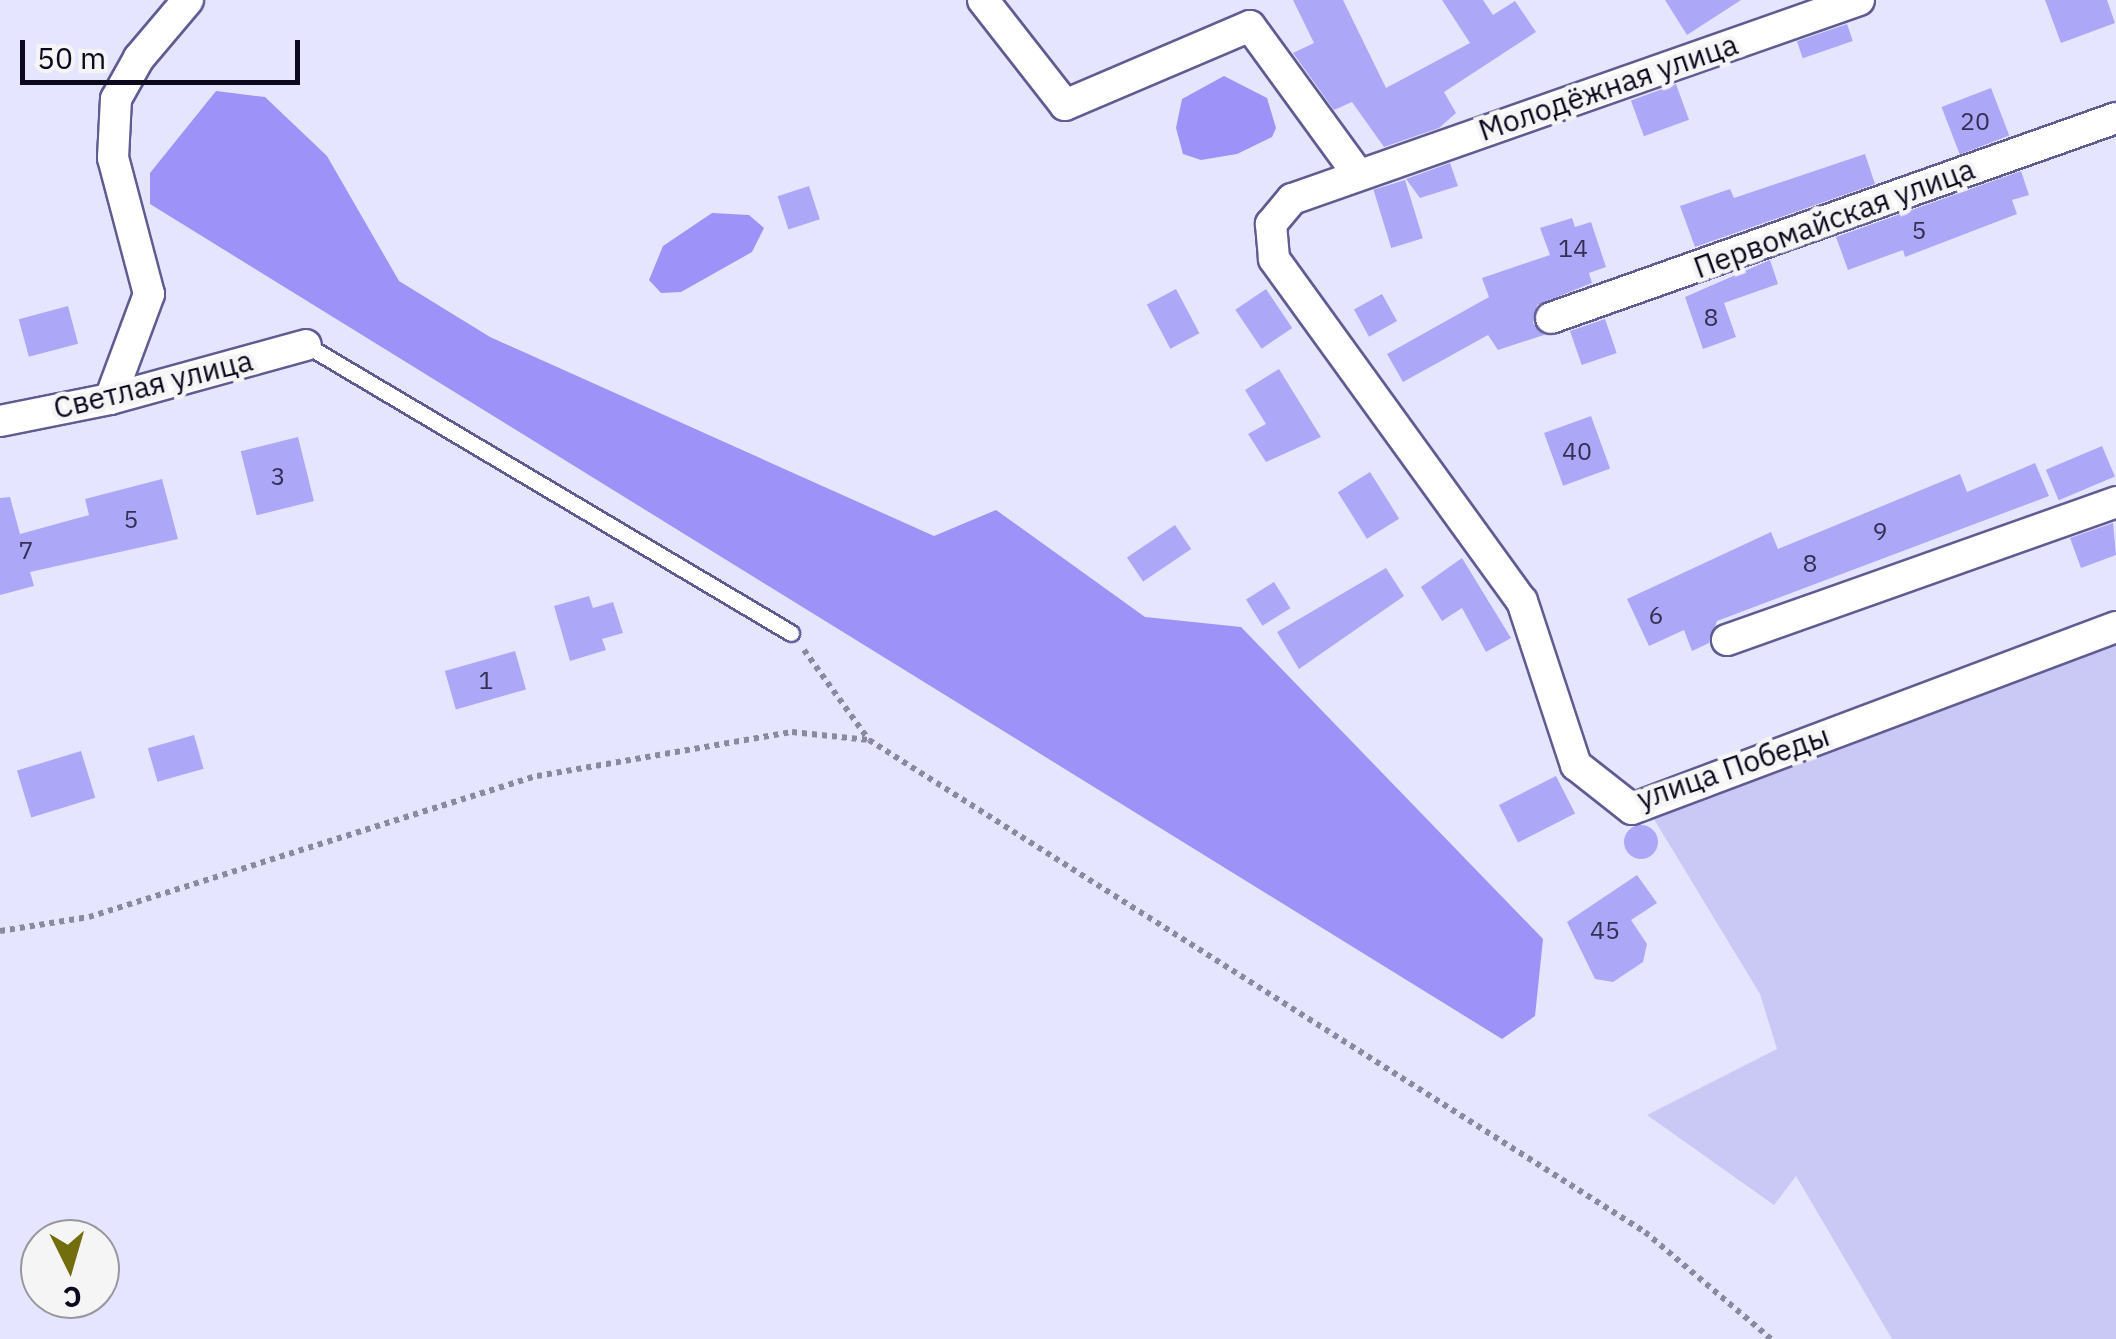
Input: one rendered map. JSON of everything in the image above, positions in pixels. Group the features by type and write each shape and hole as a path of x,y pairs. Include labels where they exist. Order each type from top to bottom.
{"street":[{"path":"110,399 149,294 113,158 116,99 139,58 188,0"},
{"path":"984,0 1064,105 1250,26 1357,173"},
{"name":"Молодёжная улица","path":"1455,504 1274,259 1271,224 1292,200 1357,173 1859,0"},
{"name":"Первомайская улица","path":"1551,318 2116,118"},
{"name":"Светлая улица","path":"0,421 110,399 306,344"},
{"path":"1728,640 2116,502"},
{"name":"улица Победы","path":"1455,504 1522,601 1576,766 1632,809 2116,627"}],"lane":[{"path":"306,344 791,633"}],"path":[{"path":"791,633 869,740 1645,1232 1771,1339"},
{"path":"0,931 89,917 538,776 792,732 869,740"}],"shaded area":[{"path":"1224,76 1267,98 1276,128 1272,137 1237,154 1201,160 1183,154 1176,128 1182,99"},
{"path":"216,91 265,97 327,156 399,281 490,337 934,536 996,510 1145,617 1241,627 1543,939 1535,1016 1502,1039 150,204 150,173"},
{"path":"712,213 749,215 764,228 752,252 681,292 661,293 649,280 663,246"},
{"path":"2116,626 2116,1339 1892,1339 1796,1176 1774,1205 1647,1115 1777,1049 1760,994 1646,806"}],"building":[{"path":"1293,0 1343,0 1386,88 1470,43 1442,0 1483,0 1493,15 1515,1 1536,32 1444,92 1456,113 1439,128 1384,147 1352,102 1334,110 1293,53 1314,43"},
{"path":"1665,0 1741,0 1687,35"},
{"path":"2045,0 2107,0 2115,23 2061,43"},
{"path":"1847,24 1853,41 1803,58 1797,41"},
{"path":"1676,84 1689,120 1644,136 1631,100"},
{"path":"1991,88 2009,136 1960,155 1942,107"},
{"path":"1865,154 1875,184 1695,247 1680,206 1730,189 1734,198"},
{"path":"1450,163 1458,186 1420,198 1406,179"},
{"path":"2021,171 2029,195 2012,200 2017,214 1905,257 1903,250 1848,270 1836,237"},
{"path":"1405,180 1423,238 1391,248 1373,190"},
{"path":"809,186 820,219 788,229 778,196"},
{"path":"1572,218 1575,227 1591,222 1606,267 1589,273 1592,283 1537,305 1533,323 1544,335 1498,350 1488,335 1403,382 1387,354 1489,297 1482,278 1550,255 1540,228"},
{"path":"1770,260 1778,284 1724,303 1736,337 1703,349 1685,297"},
{"path":"1176,289 1199,333 1170,349 1147,304"},
{"path":"1266,289 1292,328 1262,349 1235,310"},
{"path":"1382,294 1397,321 1369,337 1354,310"},
{"path":"68,306 78,344 29,357 19,319"},
{"path":"1605,319 1617,353 1582,365 1570,331"},
{"path":"1279,369 1321,437 1266,462 1248,434 1266,424 1245,390"},
{"path":"1591,416 1610,469 1563,486 1544,433"},
{"path":"298,437 314,501 257,515 241,451"},
{"path":"2102,446 2115,476 2059,500 2046,470"},
{"path":"2035,463 2049,496 1717,621 1709,643 1692,651 1684,630 1649,646 1627,599 1771,532 1778,549 1960,474 1967,492"},
{"path":"1370,472 1399,519 1367,539 1338,492"},
{"path":"162,479 178,539 30,572 34,586 0,595 0,498 10,497 20,534 89,515 85,499"},
{"path":"2113,523 2116,555 2081,568 2070,538"},
{"path":"1175,525 1191,549 1143,581 1127,557"},
{"path":"1462,558 1511,638 1486,652 1462,608 1442,621 1421,587"},
{"path":"1386,568 1404,596 1299,669 1277,632"},
{"path":"1274,582 1290,608 1262,626 1246,599"},
{"path":"589,596 593,608 613,602 623,633 602,639 606,650 570,661 554,606"},
{"path":"515,651 526,689 456,710 445,671"},
{"path":"194,735 204,769 158,782 148,748"},
{"path":"81,751 95,798 31,817 17,771"},
{"path":"1556,776 1575,813 1518,842 1499,805"},
{"path":"1641,825 1653,830 1658,842 1653,854 1641,859 1629,854 1624,842 1629,830"},
{"path":"1637,875 1657,903 1631,920 1647,944 1643,962 1613,982 1595,979 1567,922"}]}
